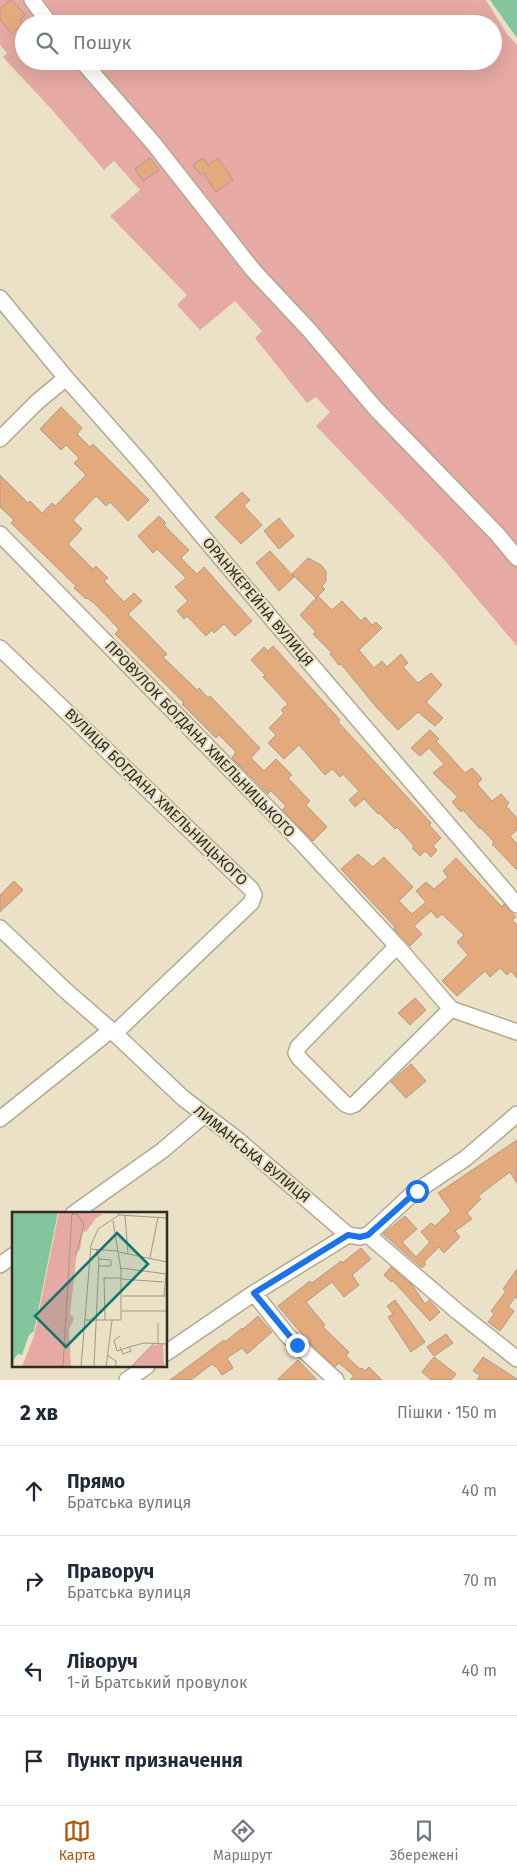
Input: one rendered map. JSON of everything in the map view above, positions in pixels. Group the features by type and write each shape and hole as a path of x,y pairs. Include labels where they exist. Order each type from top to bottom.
{"street":[{"path":"32,0 43,15"},
{"path":"90,70 159,151 253,270 310,331 375,408 498,535 517,558"},
{"name":"ОРАНЖЕРЕЙНА ВУЛИЦЯ","path":"0,298 66,378 142,464 517,905"},
{"path":"0,439 37,402 66,378"},
{"name":"ПРОВУЛОК БОГДАНА ХМЕЛЬНИЦЬКОГО","path":"0,534 298,839 397,946 451,1009"},
{"name":"ВУЛИЦЯ БОГДАНА ХМЕЛЬНИЦЬКОГО","path":"0,648 251,889 254,895 251,903 113,1032"},
{"name":"ЛИМАНСЬКА ВУЛИЦЯ","path":"0,928 65,990 204,1115 238,1140 348,1235"},
{"path":"397,946 298,1047 296,1053 345,1104 350,1106 355,1104 451,1009 517,1032"},
{"path":"0,1119 113,1032"},
{"path":"168,1352 254,1293 348,1235 360,1237 368,1235 411,1195 466,1158 517,1114"},
{"path":"76,1212 164,1150 204,1115"},
{"path":"368,1235 458,1312 517,1359"},
{"path":"0,1265 12,1256"},
{"path":"254,1293 287,1335 336,1380"},
{"path":"127,1380 144,1368"}],"shaded area":[{"path":"0,0 486,0 495,15 15,15 15,70 3,57 7,53 0,45"},
{"path":"490,0 517,0 517,38 502,15"},
{"path":"502,26 517,45 517,646 441,556 316,426 330,412 316,397 307,403 255,338 262,331 235,301 200,330 177,305 187,295 110,216 140,190 114,161 104,170 15,70 502,70"}],"building":[{"path":"12,0 25,15 15,15 15,31 12,34 0,20 0,9"},
{"path":"150,158 159,170 143,181 135,169"},
{"path":"203,158 208,165 218,158 233,180 216,192 203,172 200,175 193,165"},
{"path":"61,407 82,428 77,434 90,447 93,444 149,500 128,521 110,502 106,506 96,496 73,520 82,529 68,544 93,569 96,566 108,578 104,581 124,602 134,593 142,601 128,614 167,654 163,657 197,690 199,688 208,698 210,696 260,748 251,758 264,771 276,759 292,775 288,778 310,801 306,805 327,827 313,841 282,810 286,806 271,791 268,794 232,758 236,752 219,735 216,738 182,704 184,703 115,634 119,630 117,627 94,603 86,599 74,588 76,586 11,523 14,520 0,507 0,475 28,503 30,501 42,513 52,503 55,506 86,475 74,463 79,458 66,445 61,450 40,429"},
{"path":"242,492 250,500 244,506 262,525 241,544 215,517"},
{"path":"159,516 166,523 164,525 189,550 181,558 197,574 204,567 252,621 235,636 224,624 214,633 212,630 206,636 187,616 184,619 177,611 188,601 175,587 186,578 157,549 153,553 138,536"},
{"path":"279,518 294,536 279,549 264,531"},
{"path":"270,551 294,577 279,591 256,563"},
{"path":"308,558 321,565 326,571 326,582 322,586 325,589 316,598 292,574"},
{"path":"318,596 332,610 342,601 361,621 365,617 372,625 376,622 382,628 359,650 374,668 382,661 387,667 401,654 408,663 403,667 418,683 431,673 442,685 426,702 443,718 435,726 418,712 398,730 377,708 341,664 339,665 330,654 332,653 313,634 316,632 300,615"},
{"path":"273,646 340,720 338,722 431,823 429,825 441,838 433,846 437,850 431,857 425,851 420,856 412,848 414,846 397,827 395,829 364,799 355,807 349,800 359,791 343,774 340,777 332,769 325,775 299,745 284,759 268,743 276,735 269,728 284,713 281,710 288,704 263,677 265,675 251,660 264,647 268,651"},
{"path":"430,730 439,739 436,741 465,773 472,768 482,779 477,784 492,801 501,794 509,803 506,806 517,818 517,830 510,836 517,844 517,870 492,844 494,842 481,828 452,802 458,797 433,773 444,764 429,748 420,756 411,748"},
{"path":"358,854 373,867 384,857 413,887 399,901 412,914 426,902 416,891 426,882 434,889 448,877 443,871 456,858 502,907 504,904 516,917 512,920 517,925 517,978 511,971 507,975 500,968 490,977 485,971 457,996 442,981 468,955 457,942 464,935 442,914 437,918 431,911 414,926 422,934 410,946 394,929 395,927 341,869"},
{"path":"14,881 23,890 0,912 0,895"},
{"path":"415,998 426,1010 410,1025 398,1013"},
{"path":"411,1064 426,1081 406,1098 391,1082"},
{"path":"517,1140 517,1183 510,1172 478,1196 481,1199 467,1213 472,1219 455,1231 460,1237 444,1253 439,1247 424,1262 426,1264 422,1268 383,1234 405,1216 417,1229 402,1242 416,1257 430,1242 421,1232 431,1223 435,1226 451,1211 438,1193"},
{"path":"361,1248 371,1259 352,1275 359,1285 344,1297 332,1282 306,1302 325,1325 323,1327 349,1352 346,1356 360,1369 362,1368 365,1371 369,1367 382,1380 350,1380 354,1376 339,1363 335,1367 306,1339 278,1306 310,1281 312,1283"},
{"path":"391,1267 412,1285 425,1304 429,1300 440,1312 430,1321 393,1281 391,1282 384,1275"},
{"path":"517,1269 517,1299 515,1297 508,1307 514,1311 500,1331 488,1322 494,1314 491,1311 506,1291 503,1289"},
{"path":"395,1300 425,1342 411,1352 388,1317 393,1314 387,1306"},
{"path":"258,1316 272,1332 247,1354 242,1348 227,1358 233,1368 222,1375 216,1366 212,1364 191,1380 170,1380 224,1340 225,1342 243,1329"},
{"path":"446,1334 453,1343 434,1356 427,1347"},
{"path":"434,1357 456,1374 451,1380 431,1380 422,1372"},
{"path":"483,1357 517,1380 477,1380 480,1375 473,1371"},
{"path":"298,1360 317,1380 277,1380"}],"route":[{"path":"297,1345 254,1293 348,1235 360,1237 368,1235 417,1191"}]}
